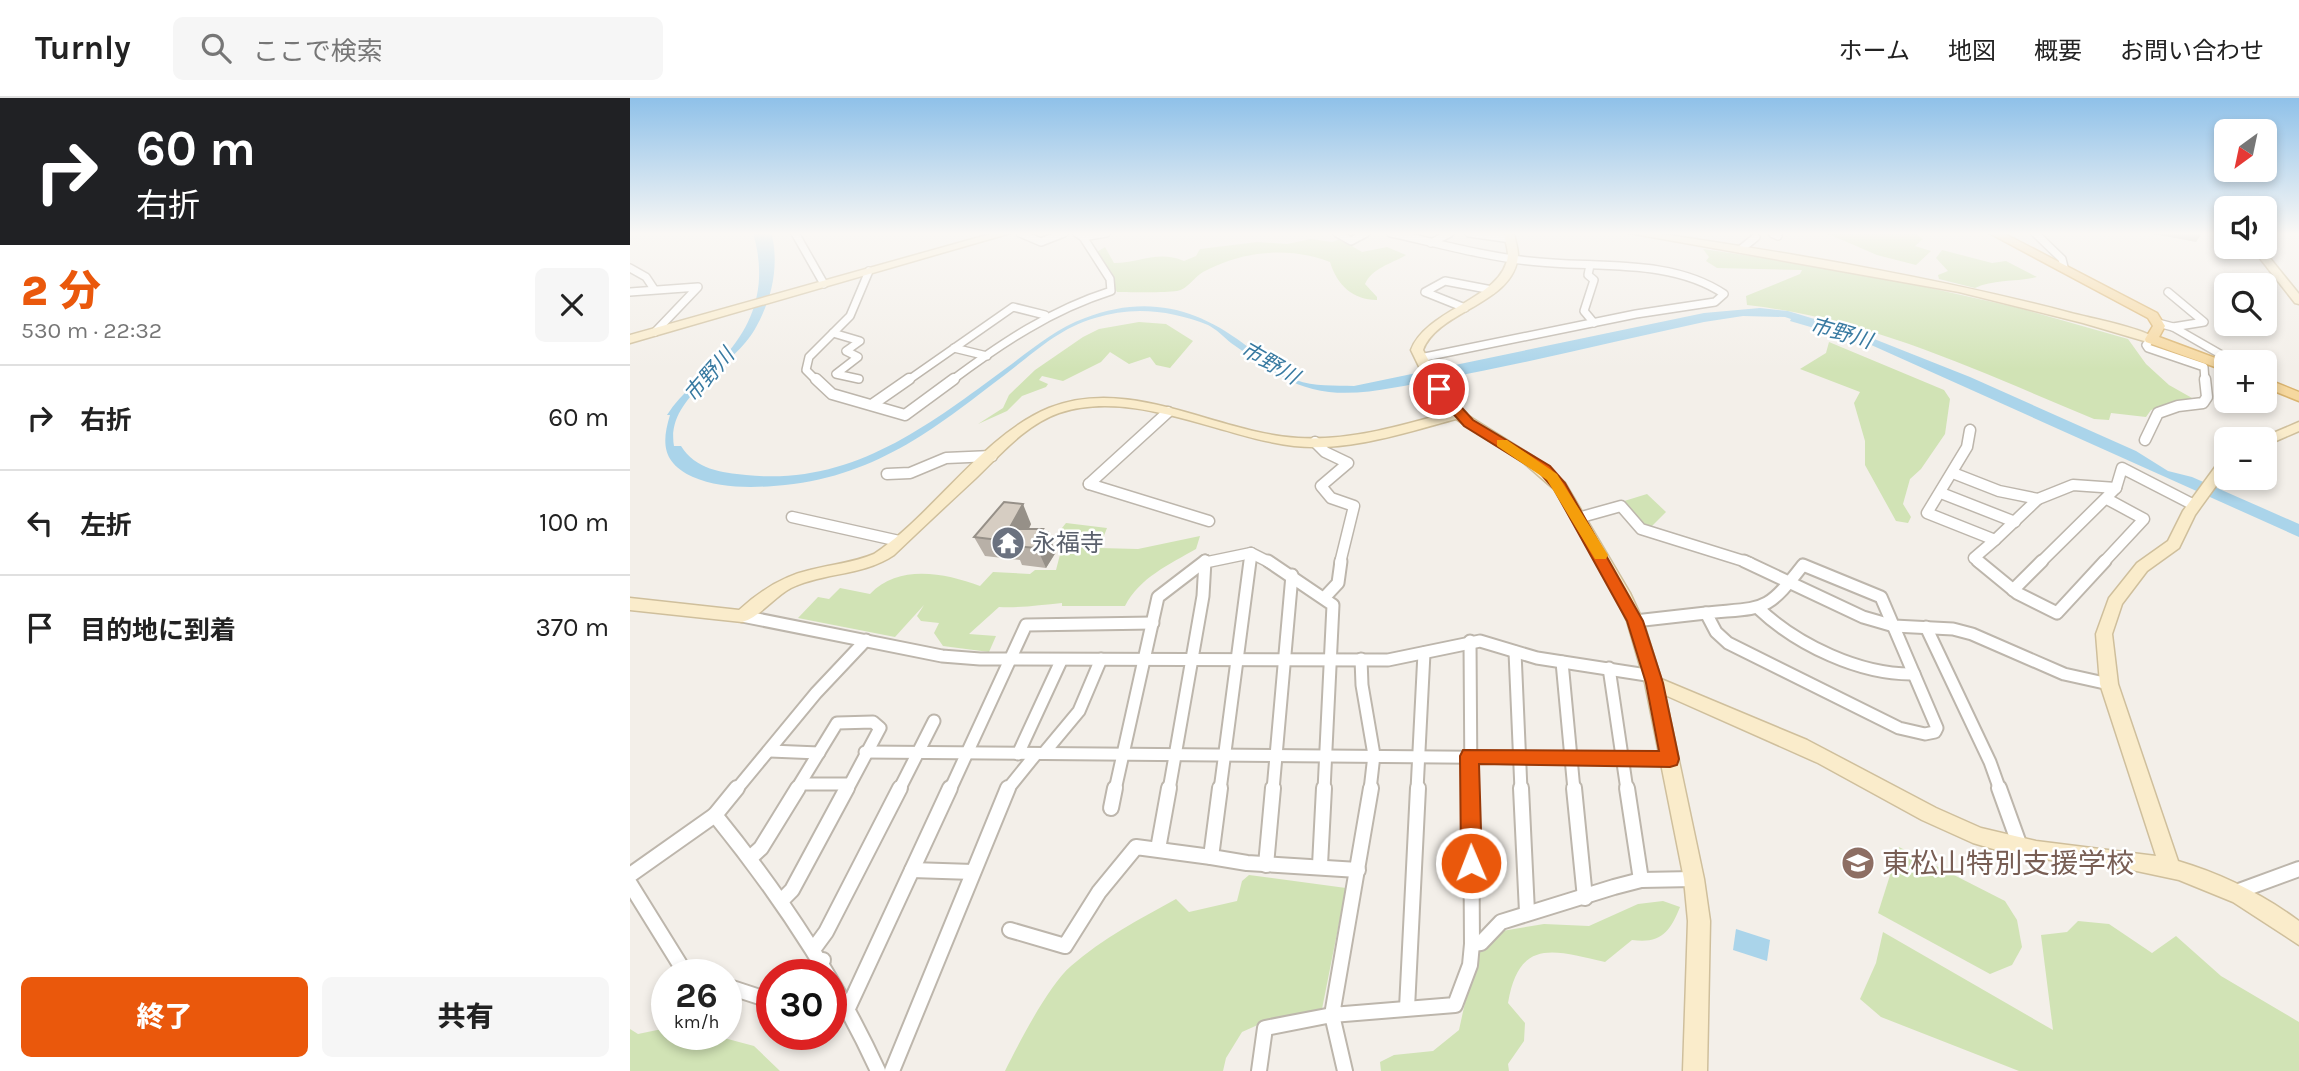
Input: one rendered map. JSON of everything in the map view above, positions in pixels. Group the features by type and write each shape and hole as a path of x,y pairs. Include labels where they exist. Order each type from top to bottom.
{"main road":[{"path":"2085,278 2148,312 2158,323 2151,339 2214,365"},
{"path":"2277,388 2299,397"}],"street":[{"path":"647,278 654,289"},
{"path":"821,278 824,284"},
{"path":"630,339 843,278"},
{"path":"866,278 850,316 809,357 808,375 836,396 873,404 905,415 1045,315 1078,300 1111,291 1110,278"},
{"path":"1501,278 1492,290 1420,338 1417,349 1439,389 1458,415 1545,470 1560,486 1635,621 1654,679 1694,879 1699,964 1695,1071"},
{"path":"1592,278 1594,280 1584,311 1594,323"},
{"path":"1420,358 1715,302 1724,294 1685,278"},
{"path":"1909,278 1946,285 2151,339 2146,345 2148,348 2204,367 2214,368"},
{"path":"2281,278 2299,301"},
{"path":"1465,309 1425,292 1445,281 1492,290"},
{"path":"630,292 698,286 655,332"},
{"path":"2168,292 2204,323 2173,327"},
{"path":"873,404 1013,307 1045,315"},
{"path":"2158,323 2173,327 2214,351"},
{"path":"833,333 860,341 846,351 858,357 836,374 859,379"},
{"path":"954,348 987,356"},
{"path":"2145,440 2158,413 2206,401 2204,367"},
{"path":"742,616 788,583 864,565 884,555 1022,427 1040,415 1067,405 1112,402 1167,412 1268,438 1315,442 1349,440 1458,415"},
{"path":"1167,412 1089,484 1209,521"},
{"path":"2277,435 2299,426"},
{"path":"1970,430 1967,447 1927,513 1995,540"},
{"path":"1315,442 1325,452 1349,463 1321,486 1322,489 1331,500 1354,506 1336,581 1338,583 1324,598"},
{"path":"887,474 910,473 946,458 992,456"},
{"path":"2013,590 2107,499 2116,488 2122,468 2195,502"},
{"path":"1953,473 1999,491 2038,499"},
{"path":"2170,867 2109,684 2104,634 2110,611 2142,566 2174,544 2195,502 2214,475"},
{"path":"2107,499 2144,519 2057,613 2013,590 1974,558 2038,499 2073,485 2116,488"},
{"path":"1941,492 2015,522"},
{"path":"1578,518 1621,506 1641,530 1737,558 1863,617 1894,625 1972,634 2064,674 2109,684"},
{"path":"792,517 899,541"},
{"path":"1211,857 1251,553"},
{"path":"1111,808 1158,597 1205,561 1251,553 1292,575 1333,605 1320,865"},
{"path":"1158,849 1203,596 1205,561"},
{"path":"1635,621 1705,612 1758,608 1771,603 1803,565 1880,596 1937,729 1925,734 1899,728 1741,651 1716,632 1705,612"},
{"path":"1266,865 1292,575"},
{"path":"630,604 742,616 942,656 1012,661 1401,659 1470,641 1492,643 1562,663 1608,668 1654,679 1794,743 1940,820 2021,849 2170,867 2238,891 2299,934"},
{"path":"1758,608 1774,624 1861,667 1885,673 1914,674"},
{"path":"849,1006 1012,661 1026,625 1153,623"},
{"path":"1926,627 1990,762 2021,849"},
{"path":"630,875 715,815 816,693 866,640"},
{"path":"1259,1071 1265,1028 1332,1016 1455,1005 1470,965 1472,944 1470,641"},
{"path":"1516,652 1527,912"},
{"path":"1407,1008 1424,653"},
{"path":"892,1071 1008,788 1079,711 1101,659"},
{"path":"1345,1071 1332,1016 1359,870 1374,755 1362,685 1362,659"},
{"path":"1018,754 1061,661"},
{"path":"1562,663 1585,898"},
{"path":"1608,668 1641,880"},
{"path":"815,947 934,720"},
{"path":"750,858 761,848 837,723 873,722 880,728 792,890 782,900"},
{"path":"770,751 819,753"},
{"path":"865,752 1670,759"},
{"path":"801,784 848,784"},
{"path":"715,815 782,900 822,959"},
{"path":"1010,930 1065,946 1098,892 1136,847 1266,865 1320,865 1359,870"},
{"path":"2238,891 2299,869"},
{"path":"912,870 973,872"},
{"path":"1472,944 1481,943 1500,922 1527,912 1585,898 1641,880 1694,879"},
{"path":"630,884 677,959"},
{"path":"847,1003 878,1071"}],"green space":[{"path":"1109,278 1195,278 1177,291 1117,292"},
{"path":"1337,278 1369,278 1365,284 1377,300 1353,294"},
{"path":"1789,278 1887,278 2019,308 2128,339 2146,364 2169,385 2192,398 2151,410 2146,417 2111,413 2109,420 2094,419 1924,350 1838,322 1747,305 1746,296"},
{"path":"2026,278 1989,283 1975,288 1939,279"},
{"path":"1139,322 1166,324 1193,341 1170,368 1156,365 1150,357 1129,364 1110,352 1101,362 1063,381 1042,376 1039,380 1048,384 1046,387 1022,396 1007,411 978,424 1003,408 1009,395 1035,370 1083,337 1099,329"},
{"path":"1829,342 1944,390 1950,399 1945,434 1921,469 1910,479 1903,504 1911,517 1908,523 1896,521 1865,465 1865,441 1854,403 1860,392 1800,369 1826,353"},
{"path":"1647,494 1666,512 1650,528 1640,525 1621,502"},
{"path":"1066,523 1107,528 1099,548 1138,549 1200,536 1196,549 1166,566 1138,587 1125,606 1062,606 1062,603 999,607 969,634 996,636 989,652 943,646 934,633 939,623 921,621 917,616 924,605 895,637 798,618 818,597 829,599 840,588 870,594 894,578 908,575 937,575 980,586 993,572 1030,574 1035,570 1056,570 1063,543 1058,533"},
{"path":"1899,847 2005,901 2017,920 2022,947 2012,965 1990,974 1878,913"},
{"path":"1249,875 1346,888 1322,1009 1311,1015 1271,1019 1242,1032 1226,1058 1223,1071 1005,1071 1053,987 1083,956 1176,899 1189,912 1237,901 1242,881"},
{"path":"1663,901 1680,907 1668,929 1657,938 1632,940 1605,962 1554,953 1530,958 1520,967 1508,1003 1525,1023 1524,1041 1508,1064 1509,1071 1381,1071 1380,1062 1394,1055 1433,1051 1459,1030 1477,948 1502,931 1544,924 1589,926 1638,904"},
{"path":"2078,921 2109,924 2152,953 2176,936 2221,976 2299,1022 2299,1071 2019,1071 1881,1017 1860,999 1876,963 1883,932 2053,1030 2041,935 2067,932"},
{"path":"630,1029 638,1034 651,1031 651,1050 742,1050 742,1043 754,1046 780,1071 630,1071"}],"water":[{"name":"市野川","path":"759,278 773,278 770,295 755,329 745,343 690,397 674,428 674,446 681,446 701,465 728,473 784,476 820,471 853,462 885,448 946,412 1064,328 1085,318 1128,307 1169,308 1188,313 1226,331 1289,377 1317,385 1354,386 1704,313 1760,308 1788,311 1854,331 1970,377 2136,451 2168,471 2192,477 2214,487 2214,490 2222,490 2299,524 2299,537 1869,344 1790,321 1791,319 1785,317 1743,316 1704,322 1473,373 1385,389 1343,393 1315,390 1289,381 1208,325 1194,320 1152,311 1109,314 1083,322 1061,333 933,428 879,459 850,471 785,485 750,487 715,484 683,472 670,459 665,444 670,415 667,415 686,391 724,357 735,343 756,299"},
{"path":"1736,929 1770,940 1767,961 1733,950"}],"building":[{"path":"1004,502 1023,504 1009,529 1043,529 1041,532 1047,532 1037,548 1012,546 1015,542 974,537"}],"slow traffic":[{"path":"1502,443 1545,470 1560,486 1600,555"}],"place":[{"name":"永福寺","path":"1008,543"},
{"name":"東松山特別支援学校","path":"1858,863"}],"route":[{"path":"1439,389 1458,415 1545,470 1560,486 1622,593 1635,621 1654,683 1670,759 1470,756 1471,863"}]}
